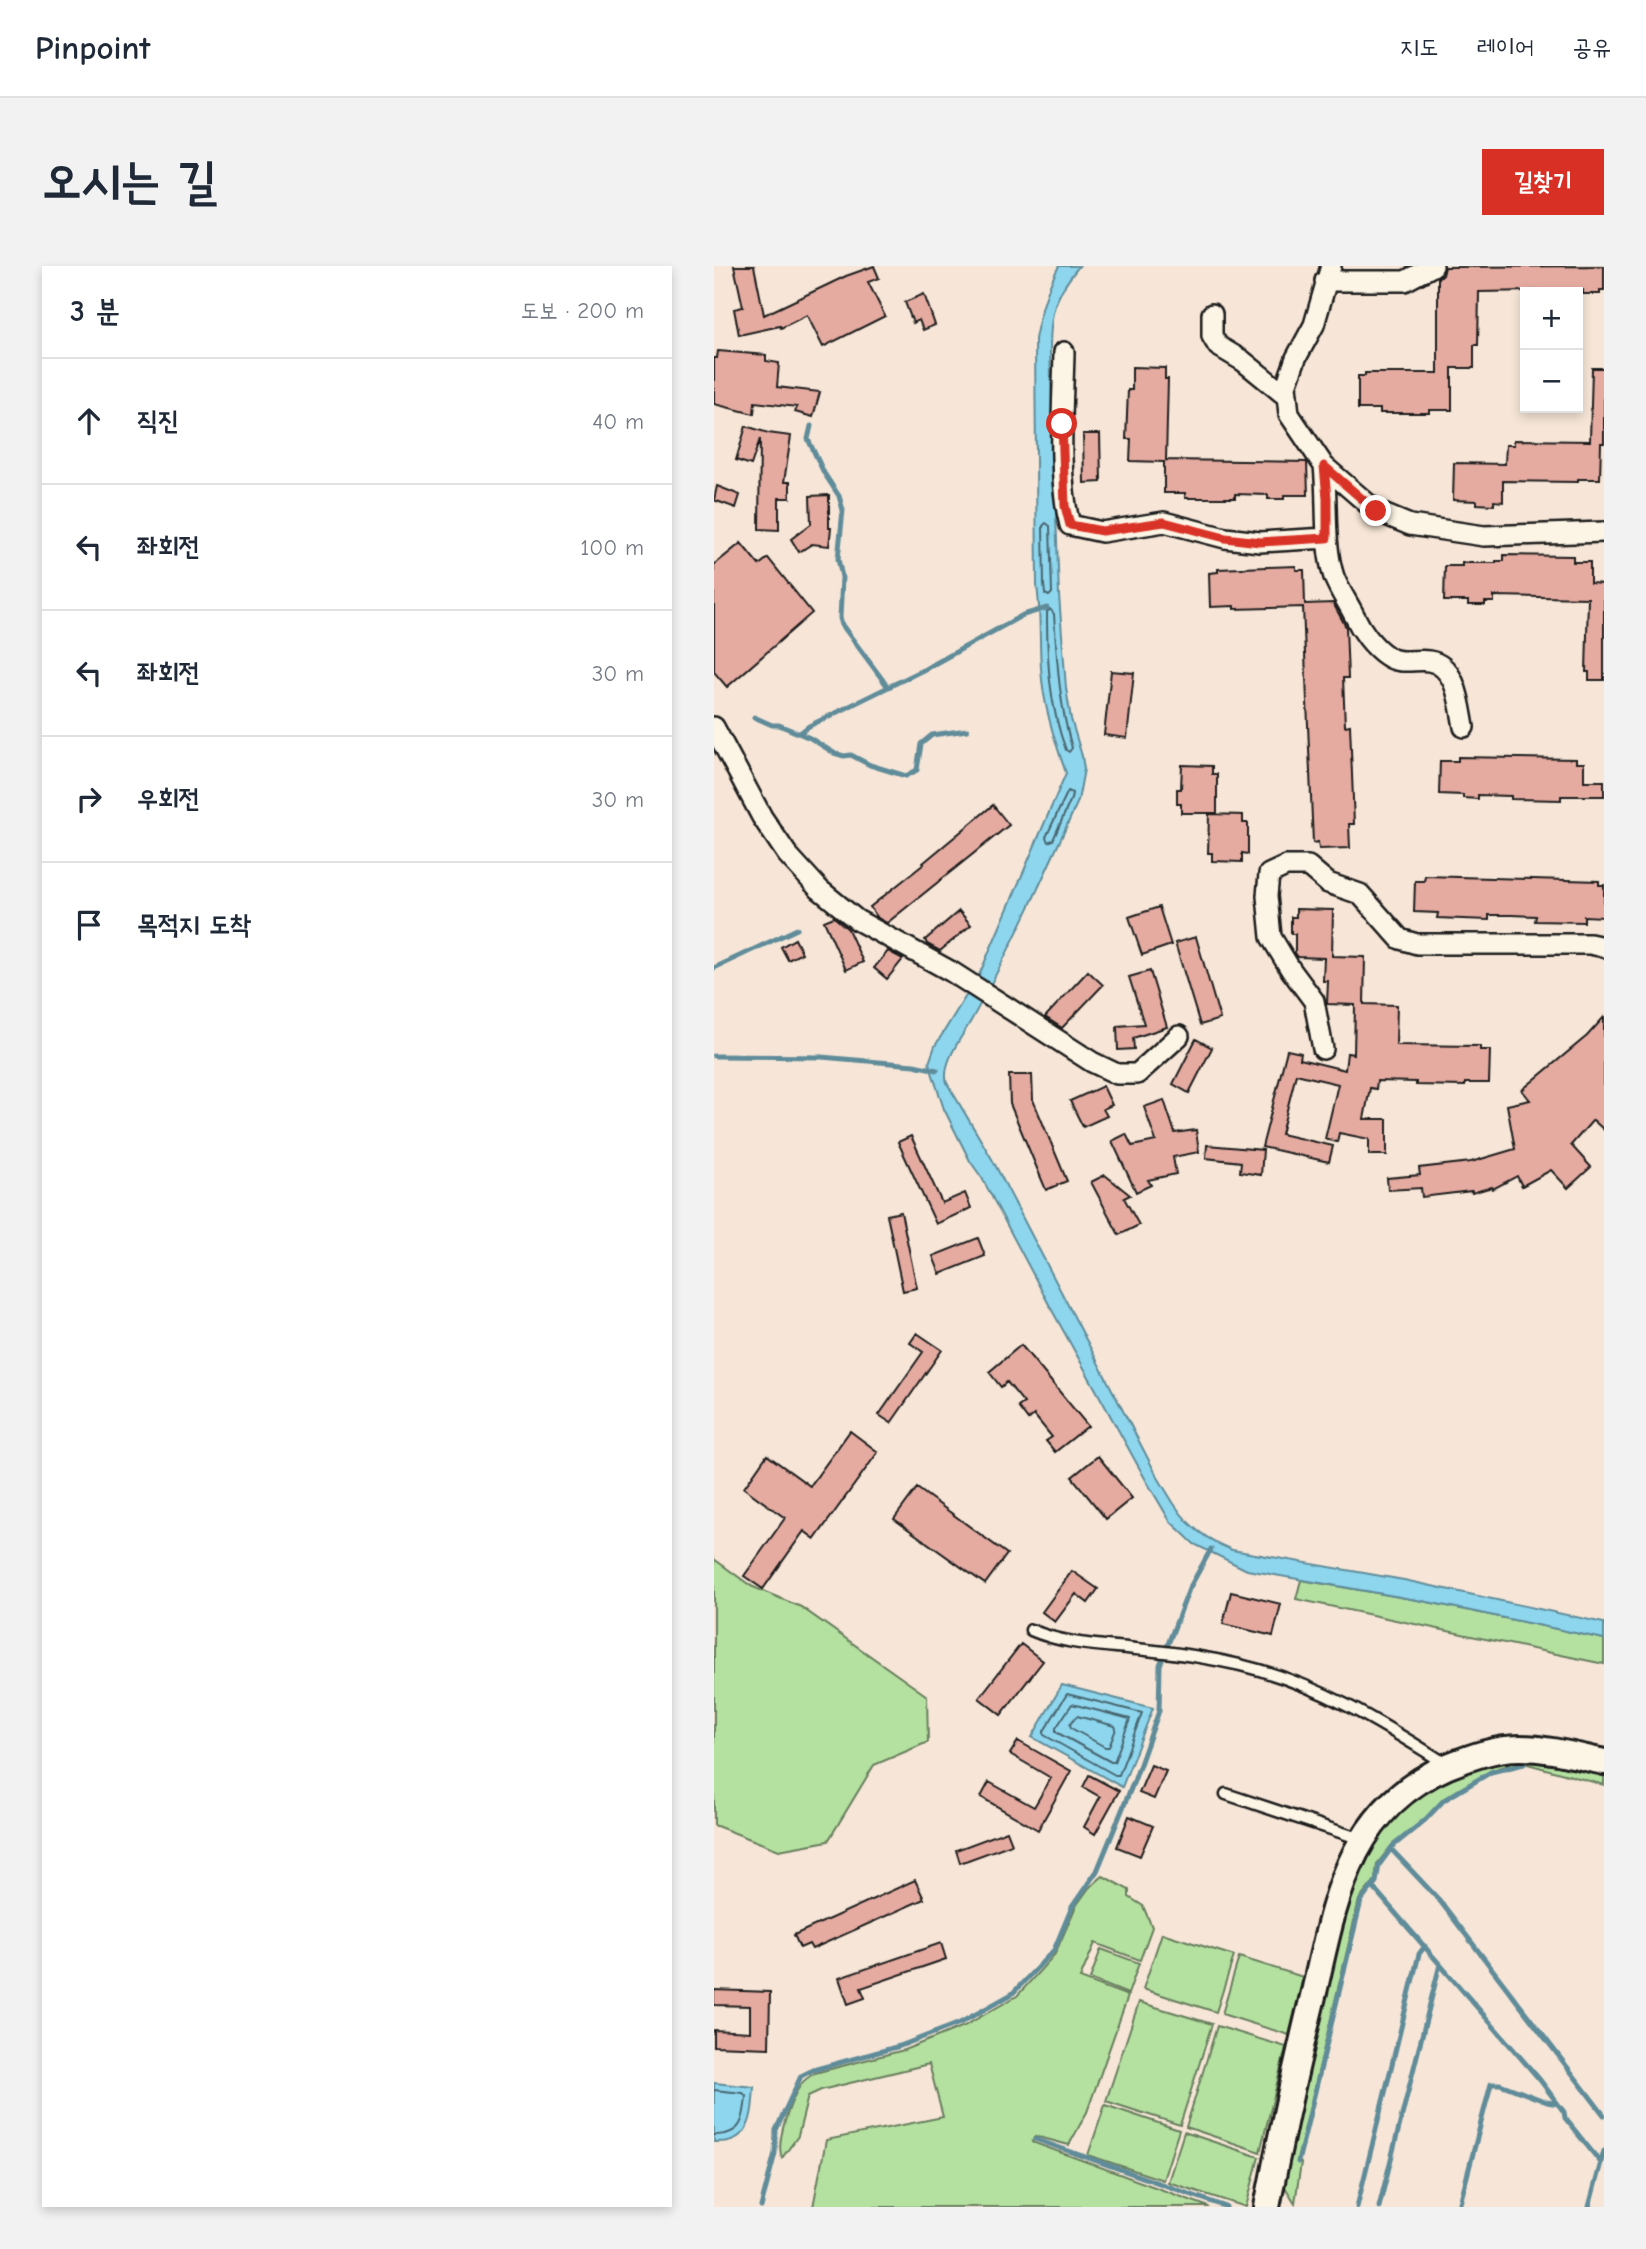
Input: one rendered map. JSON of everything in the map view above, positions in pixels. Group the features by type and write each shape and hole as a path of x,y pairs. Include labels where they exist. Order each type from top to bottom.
{"street":[{"path":"1433,266 1405,281 1328,274 1314,325 1296,358 1286,386 1289,414 1324,466 1376,511 1410,525 1484,536 1604,532"},
{"path":"1212,314 1212,335 1218,346 1243,361 1286,396"},
{"path":"1064,352 1062,424 1065,506 1070,525 1102,531 1164,522 1225,538 1260,542 1327,538"},
{"path":"1324,466 1327,538 1334,577 1362,630 1388,657 1413,662 1429,661 1441,666 1451,678 1464,727"},
{"path":"714,727 762,817 787,854 819,889 857,920 952,972 1092,1062 1117,1074 1137,1074 1179,1036"},
{"path":"1324,1049 1314,1001 1271,937 1267,896 1269,874 1286,866 1308,866 1328,883 1360,894 1400,939 1417,944 1590,944 1604,947"},
{"path":"1267,2207 1288,2101 1334,1905 1350,1860 1376,1819 1422,1778 1473,1756 1519,1748 1542,1749 1604,1762"}],"lane":[{"path":"1031,1630 1077,1644 1161,1652 1240,1665 1277,1676 1338,1699 1449,1766"},
{"path":"1226,1794 1362,1839"}],"green space":[{"path":"714,1559 751,1586 801,1607 927,1696 928,1742 874,1765 828,1841 779,1850 714,1825"},
{"path":"1301,1580 1423,1601 1604,1639 1604,1664 1296,1599"},
{"path":"1509,1759 1604,1772 1604,1785 1524,1763 1501,1767 1443,1799 1424,1820 1392,1845 1377,1864 1375,1880 1359,1900 1297,2161 1301,2163 1295,2203 1285,2187 1285,2179 1349,1893 1360,1859 1409,1799 1469,1768"},
{"path":"1103,1876 1129,1890 1129,1897 1143,1906 1152,1927 1140,1960 1095,1943 1080,1978 1128,1996 1087,2112 1069,2145 1035,2136 1032,2142 1209,2207 813,2207 826,2140 943,2117 929,2064 821,2090 808,2096 798,2136 782,2158 780,2151 785,2120 803,2082 815,2073 904,2050 964,2026 1017,1996 1055,1954 1076,1906 1089,1888"},
{"path":"1162,1933 1234,1956 1216,2012 1143,1989"},
{"path":"1101,1949 1139,1963 1128,1994 1090,1979"},
{"path":"1239,1957 1303,1977 1289,2035 1222,2014"},
{"path":"1139,2002 1212,2024 1180,2125 1106,2101"},
{"path":"1217,2026 1286,2047 1260,2152 1186,2127"},
{"path":"1105,2105 1179,2130 1163,2180 1088,2155"},
{"path":"1184,2132 1259,2157 1246,2207 1168,2182"}],"water":[{"path":"1059,266 1079,266 1055,306 1050,351 1059,595 1066,688 1084,769 1078,801 1000,966 954,1050 947,1067 947,1083 992,1159 1156,1474 1186,1520 1195,1528 1232,1550 1404,1580 1604,1623 1604,1639 1423,1601 1247,1570 1194,1544 1170,1521 1147,1482 944,1109 929,1063 935,1046 980,973 1066,773 1044,695 1037,586 1035,339 1044,302"},
{"path":"1062,1685 1153,1708 1122,1787 1032,1737"},
{"path":"714,2083 754,2087 748,2126 736,2138 727,2141 714,2142"}],"building":[{"path":"734,266 754,266 764,315 846,276 874,266 879,278 868,282 885,316 823,347 807,315 781,328 780,326 739,335 734,309 743,307"},
{"path":"1604,266 1604,290 1600,290 1600,294 1583,294 1583,287 1520,287 1520,291 1479,292 1478,345 1474,345 1474,368 1452,368 1452,410 1380,413 1380,409 1358,409 1358,376 1365,376 1365,373 1438,373 1438,277 1443,275 1445,267"},
{"path":"924,294 935,325 923,330 919,320 913,323 905,302"},
{"path":"718,351 766,355 766,361 779,363 777,387 820,392 813,417 795,412 797,407 755,402 754,414 714,404 714,358 717,358"},
{"path":"1132,367 1165,368 1165,379 1168,379 1166,460 1307,462 1308,495 1284,495 1284,499 1268,499 1268,495 1235,494 1235,498 1185,498 1185,493 1164,493 1164,462 1130,461 1131,439 1126,439"},
{"path":"1592,368 1604,368 1604,443 1601,443 1600,479 1578,479 1578,482 1503,481 1503,502 1494,501 1494,505 1453,500 1454,463 1505,464 1506,445 1514,445 1514,440 1590,441"},
{"path":"746,426 791,436 784,482 790,482 790,498 779,498 779,530 759,529 760,439 751,465 736,460"},
{"path":"1083,434 1100,434 1101,482 1084,483"},
{"path":"717,486 740,495 736,508 714,500"},
{"path":"829,495 829,546 812,544 799,552 791,539 811,524 810,496"},
{"path":"741,543 759,565 768,558 812,613 727,687 714,672 714,565"},
{"path":"1504,555 1573,556 1573,562 1590,562 1590,583 1604,584 1604,680 1589,680 1589,672 1586,672 1588,598 1494,596 1494,602 1485,602 1485,605 1468,605 1468,601 1444,601 1445,566 1496,563 1504,561"},
{"path":"1296,566 1296,570 1304,570 1305,604 1333,603 1346,627 1348,678 1343,678 1345,726 1350,725 1354,824 1349,824 1350,848 1319,849 1318,842 1313,843 1303,607 1210,607 1209,573 1218,572 1218,569"},
{"path":"1111,671 1134,673 1127,738 1104,735"},
{"path":"1458,757 1576,759 1576,763 1584,763 1584,781 1604,781 1604,796 1561,796 1561,800 1478,795 1478,799 1439,794 1440,761 1458,761"},
{"path":"1182,765 1212,766 1212,774 1217,774 1217,813 1181,813 1181,804 1177,804 1177,789 1181,789"},
{"path":"993,805 1009,825 887,923 878,918 870,907"},
{"path":"1209,814 1243,815 1243,823 1248,823 1248,854 1242,853 1242,862 1212,861 1212,853 1208,853"},
{"path":"1425,876 1599,881 1599,885 1604,885 1604,917 1584,916 1584,922 1535,921 1536,916 1512,915 1489,915 1489,920 1437,918 1438,913 1414,912 1415,881 1424,881"},
{"path":"1159,907 1171,945 1142,955 1129,917"},
{"path":"1296,909 1333,910 1332,956 1365,957 1364,1004 1397,1005 1396,1045 1480,1046 1480,1050 1490,1050 1489,1083 1465,1083 1465,1086 1377,1081 1376,1089 1370,1088 1364,1119 1387,1119 1387,1155 1369,1155 1369,1139 1339,1133 1337,1142 1325,1139 1338,1084 1296,1074 1281,1134 1333,1146 1329,1162 1262,1147 1287,1050 1301,1053 1300,1059 1345,1070 1347,1053 1354,1054 1355,1005 1327,1004 1328,981 1323,981 1324,958 1298,957 1295,953 1291,917 1296,917"},
{"path":"959,911 971,925 940,951 927,944 925,940"},
{"path":"834,917 848,929 863,962 846,970 824,921"},
{"path":"1196,937 1220,1019 1200,1025 1175,943"},
{"path":"795,939 802,953 788,960 781,947"},
{"path":"888,951 903,959 887,979 874,968"},
{"path":"1088,971 1103,985 1062,1028 1045,1017"},
{"path":"1150,971 1167,1027 1133,1038 1134,1049 1118,1050 1117,1026 1144,1024 1129,977"},
{"path":"1604,1017 1604,1130 1593,1120 1571,1145 1591,1167 1568,1188 1551,1170 1522,1186 1517,1176 1493,1189 1492,1187 1472,1193 1422,1197 1421,1188 1388,1190 1387,1178 1420,1175 1419,1168 1471,1162 1515,1149 1507,1105 1530,1100 1522,1090 1587,1036"},
{"path":"1196,1039 1212,1048 1189,1093 1173,1084"},
{"path":"1009,1075 1032,1075 1033,1100 1067,1181 1046,1190 1010,1104"},
{"path":"1103,1086 1112,1105 1103,1109 1107,1116 1083,1127 1070,1101"},
{"path":"1164,1100 1175,1133 1196,1130 1199,1152 1173,1157 1176,1174 1148,1180 1151,1185 1136,1192 1112,1141 1126,1134 1132,1146 1156,1141 1144,1107"},
{"path":"911,1136 942,1203 965,1193 971,1208 936,1224 898,1142"},
{"path":"1207,1145 1263,1150 1261,1175 1240,1172 1241,1162 1206,1158"},
{"path":"1105,1175 1130,1195 1124,1198 1139,1225 1119,1235 1091,1182"},
{"path":"901,1212 917,1288 903,1291 887,1215"},
{"path":"978,1238 985,1256 940,1274 933,1256"},
{"path":"917,1333 942,1350 891,1423 879,1415 923,1352 910,1343"},
{"path":"1021,1345 1088,1426 1055,1452 1046,1441 1052,1437 1034,1415 1028,1420 1018,1407 1024,1403 1007,1382 1001,1387 989,1372"},
{"path":"850,1431 878,1452 815,1539 804,1531 763,1589 744,1576 785,1518 744,1488 767,1455 810,1486"},
{"path":"1098,1456 1132,1498 1106,1519 1072,1477"},
{"path":"917,1488 1007,1554 985,1584 894,1519"},
{"path":"1072,1571 1098,1589 1088,1603 1076,1594 1055,1622 1042,1612"},
{"path":"1231,1592 1281,1604 1273,1636 1223,1624"},
{"path":"1021,1644 1043,1661 1001,1715 979,1698"},
{"path":"1018,1741 1071,1771 1038,1830 981,1797 989,1782 1034,1807 1051,1778 1010,1754"},
{"path":"1151,1765 1166,1771 1154,1799 1139,1793"},
{"path":"1089,1775 1119,1791 1095,1834 1084,1827 1100,1797 1083,1787"},
{"path":"1129,1816 1153,1826 1140,1856 1117,1847"},
{"path":"1007,1831 1012,1844 960,1863 956,1850"},
{"path":"915,1880 924,1899 812,1949 809,1944 800,1948 794,1935"},
{"path":"941,1943 946,1959 861,1988 865,1998 848,2004 839,1978"},
{"path":"714,1990 770,1992 769,2048 714,2046 714,2030 750,2032 750,2006 714,2005"}],"waterway":[{"path":"811,426 808,439 824,473 839,496 843,510 838,559 842,577 842,625 888,687"},
{"path":"800,733 1023,615 1047,608"},
{"path":"754,717 810,738 834,753 851,755 870,765 906,776 917,770 921,744 932,735 967,730"},
{"path":"714,968 797,929"},
{"path":"714,1056 821,1057 914,1065 937,1070"},
{"path":"761,2207 775,2153 776,2130 801,2076 813,2070 900,2046 960,2023 1012,1994 1054,1950 1072,1907 1097,1871 1134,1781 1159,1711 1160,1665 1189,1589 1211,1549"},
{"path":"1298,2162 1361,1901 1376,1882 1379,1865 1393,1846 1425,1820 1444,1800 1491,1772 1524,1764"},
{"path":"1392,1850 1440,1901 1604,2115"},
{"path":"1372,1886 1540,2080 1564,2112 1565,2118 1601,2163"},
{"path":"1357,2207 1419,1954 1425,1946"},
{"path":"1379,2207 1440,1964"},
{"path":"1459,2207 1491,2084 1500,2084 1558,2104"},
{"path":"1035,2139 1226,2207"},
{"path":"1589,2207 1604,2151"}],"route":[{"path":"1062,424 1065,506 1070,525 1102,531 1164,522 1225,538 1260,542 1327,538 1324,466 1376,511"}]}
